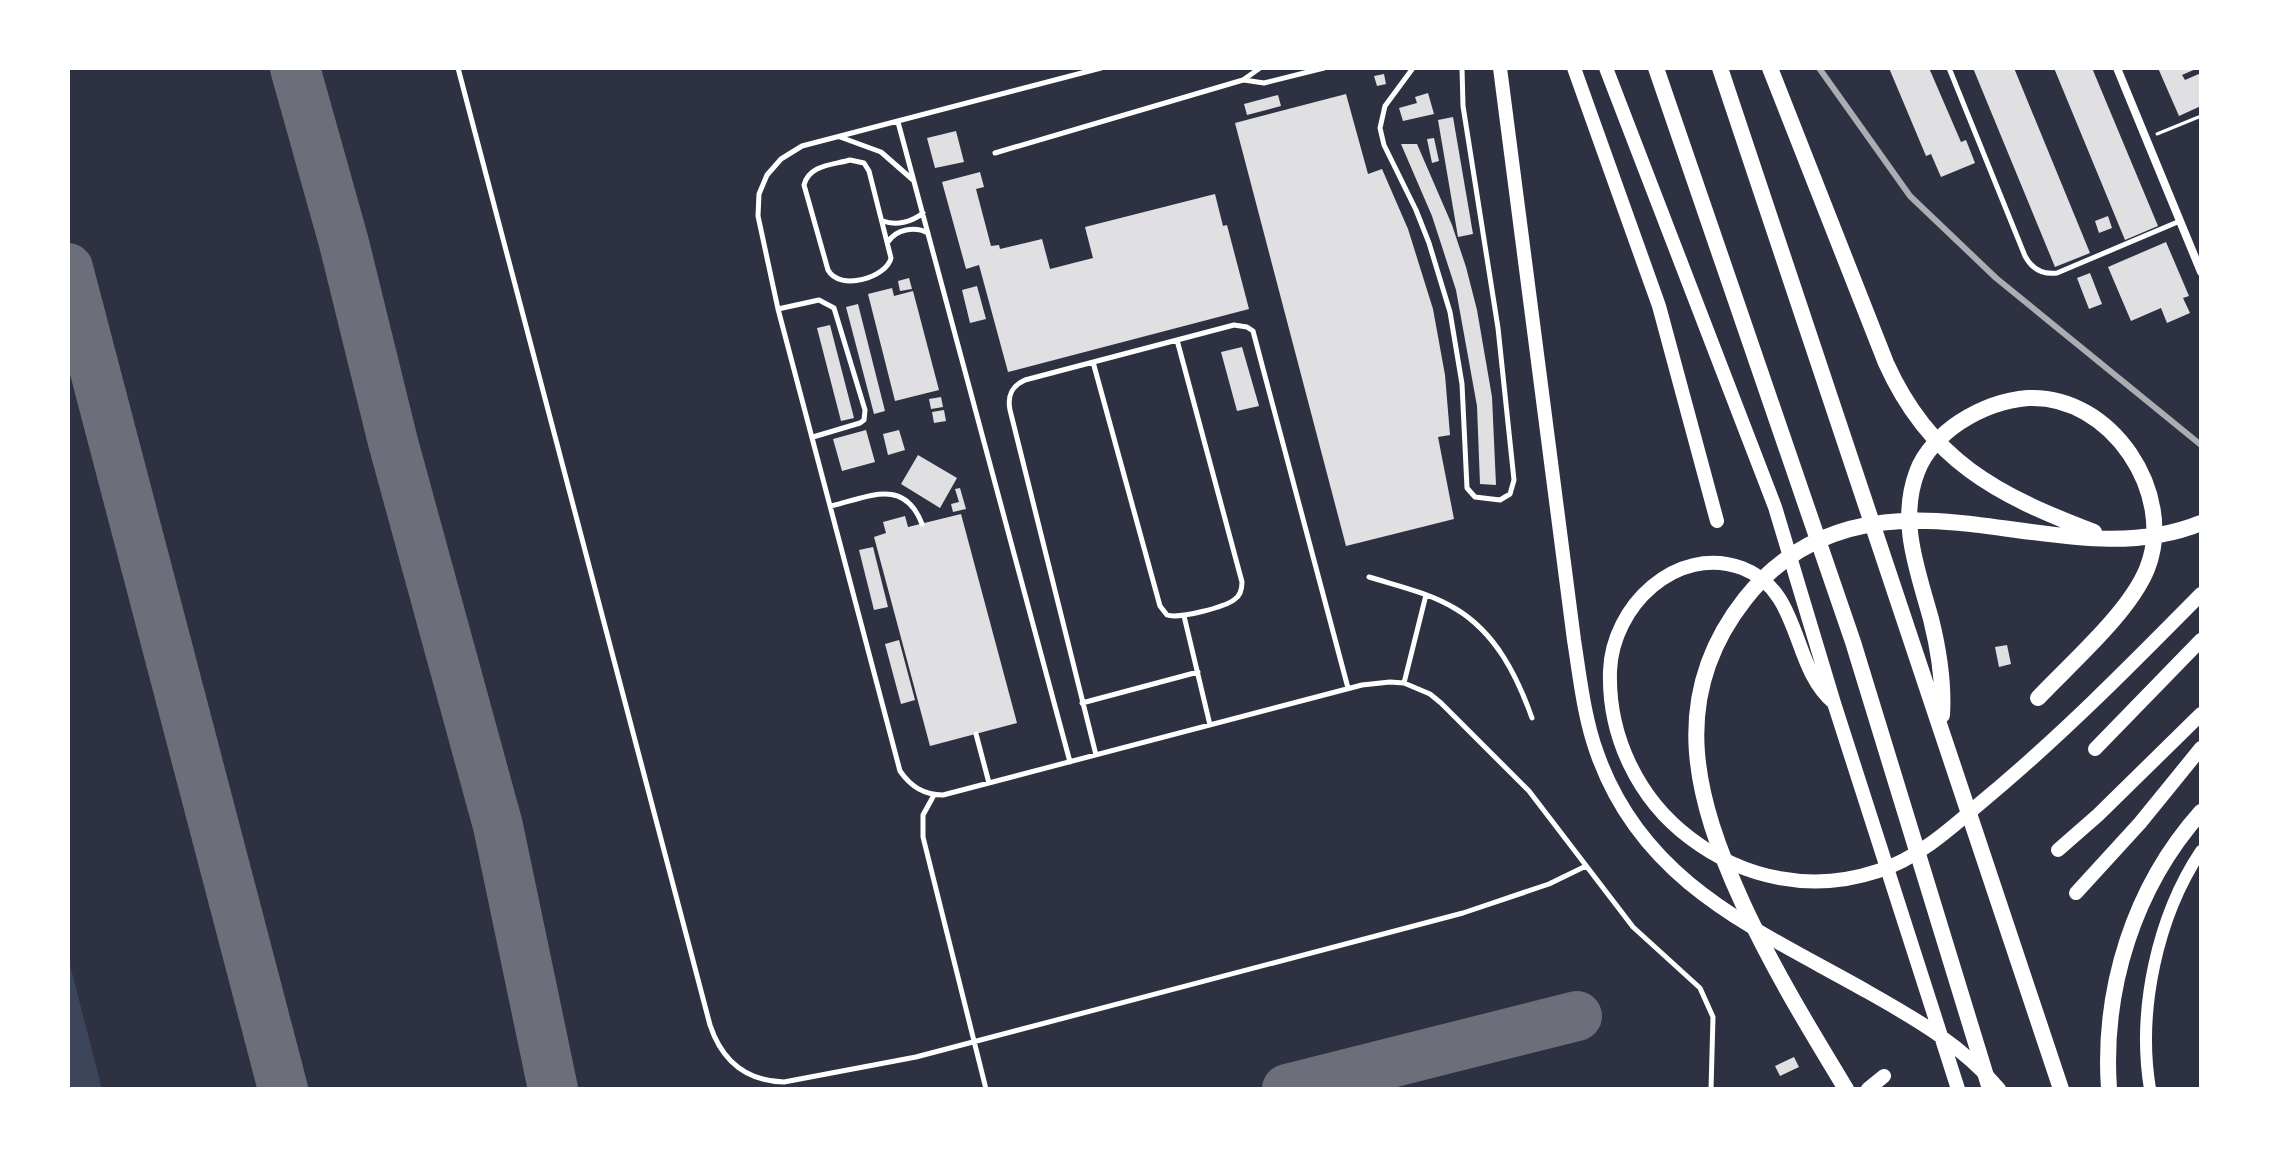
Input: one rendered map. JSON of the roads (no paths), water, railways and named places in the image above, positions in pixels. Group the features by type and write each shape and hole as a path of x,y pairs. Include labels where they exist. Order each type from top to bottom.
{"highway":[{"path":"1656,68 1853,642 1990,1089"},
{"path":"1720,68 2061,1089"},
{"path":"1770,68 1899,391 1918,420 1966,469 1995,488 2026,505 2106,537"},
{"path":"1942,729 1938,649 1912,551 1910,510 1917,470 1932,447 1952,427 1976,412 2002,402 2030,398 2059,403 2087,414 2111,432 2131,455 2145,481 2153,510 2154,540 2147,569 2132,595 2038,698"},
{"path":"1846,1089 1778,977 1733,882 1708,820 1698,776 1695,732 1700,688 1716,646 1738,608 1766,575 1801,548 1841,530 1884,522 1928,521 2034,533 2106,537 2153,536 2199,524"},
{"path":"2109,1089 2109,1031 2122,957 2149,887 2168,854 2201,812"}],"main road":[{"path":"1500,68 1574,640 1590,729 1605,774 1629,818 1661,859 1716,905 1938,1034 1979,1067 1999,1089"},
{"path":"1574,68 1659,306 1717,521"},
{"path":"1606,68 1775,507 1834,703 1958,1089"},
{"path":"1834,703 1815,683 1785,605 1757,576 1739,567 1718,565 1687,568 1659,580 1631,609 1616,641 1610,668 1616,731 1625,754 1655,806 1676,828 1722,860 1745,871 1795,881 1843,880 1880,871 1920,851 2015,775 2201,594"},
{"path":"2095,749 2201,640"},
{"path":"2058,850 2201,714"},
{"path":"2076,893 2140,823 2201,748"},
{"path":"1868,1089 1884,1076"}],"street":[{"path":"2117,68 2201,272"},
{"path":"2150,1089 2146,1032 2160,942 2175,899 2201,851"}],"lane":[{"path":"458,68 715,1041 724,1056 751,1077 767,1082 784,1082 975,1042 1463,913 1549,884 1586,866"},
{"path":"1101,68 814,143 791,152 773,166 759,194 758,216 778,309 897,762 906,780 934,795 1348,688 1376,682 1404,683 1430,694 1441,703 1529,791 1633,927 1693,981 1705,996 1714,1028 1711,1089"},
{"path":"995,153 1243,80 1260,68"},
{"path":"1243,80 1264,83 1324,68"},
{"path":"1413,68 1385,106 1380,119 1381,137 1429,243 1450,312 1462,384 1467,488 1475,497 1500,500 1510,494 1514,480 1498,328 1463,106 1462,68"},
{"path":"1949,68 2025,256 2035,269 2049,274 2057,273 2180,221"},
{"path":"898,122 1070,762"},
{"path":"839,137 881,152 914,181"},
{"path":"850,160 864,163 882,220 891,258 885,270 849,282 834,279 828,270 805,190 807,176 817,168 850,160"},
{"path":"882,220 897,223 914,220 923,213"},
{"path":"888,243 898,233 916,229 928,233"},
{"path":"778,309 819,300 834,308 865,410 864,420 860,423 813,437"},
{"path":"1096,755 1008,402 1013,388 1025,380 1240,324 1253,331 1348,688"},
{"path":"1093,362 1160,606 1167,615 1184,616 1232,602 1240,593 1242,582 1177,340"},
{"path":"831,506 883,494 898,494 912,503 922,524"},
{"path":"1369,577 1426,595 1457,609 1483,631 1504,657 1521,686 1532,718"},
{"path":"1404,683 1426,595"},
{"path":"1184,616 1210,725"},
{"path":"1082,703 1198,672"},
{"path":"976,734 989,783"},
{"path":"934,795 923,815 923,837 986,1089"}],"railway":[{"path":"1819,68 1910,196 1996,278 2201,445"}]}
